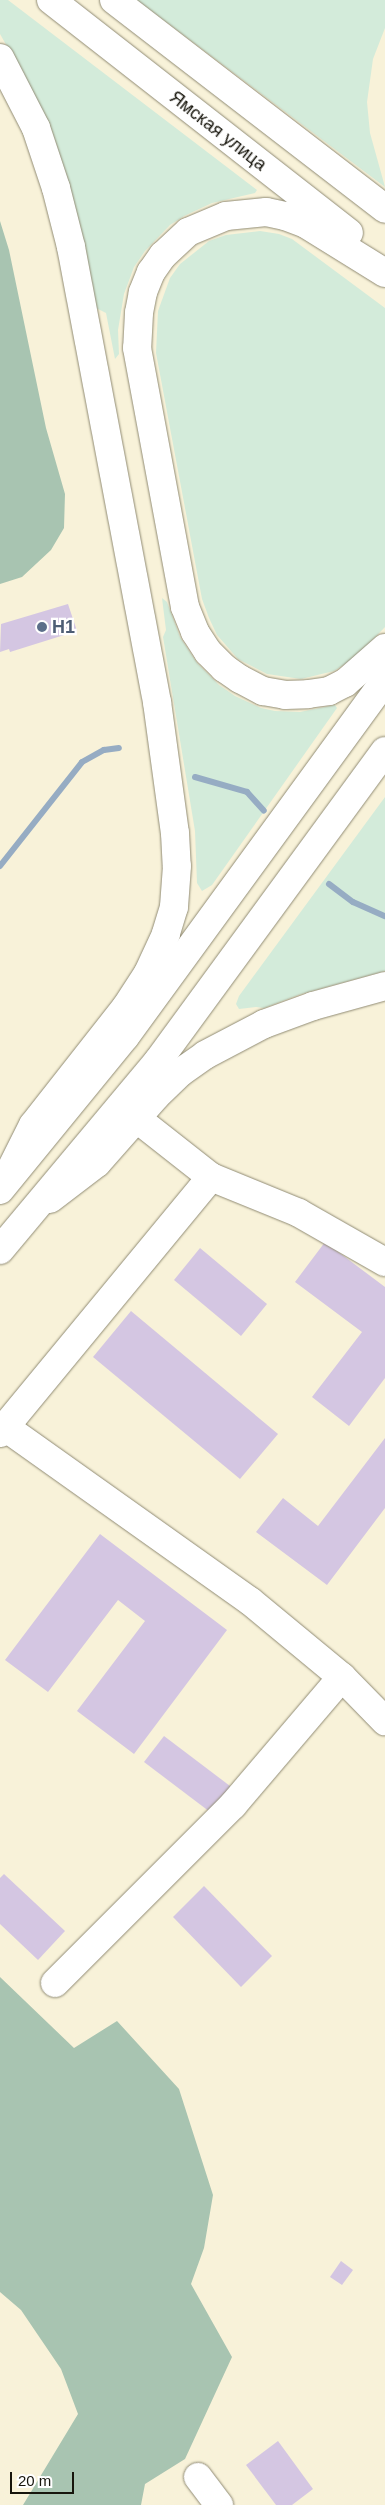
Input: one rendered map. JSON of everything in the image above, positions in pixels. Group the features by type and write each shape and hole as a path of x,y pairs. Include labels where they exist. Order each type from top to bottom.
{"main road":[{"name":"Ямская улица","path":"51,0 385,261"},
{"path":"114,0 385,210"},
{"path":"0,58 36,128 56,188 71,247 157,702 175,833 177,866 174,907 166,934 148,973 126,1007 34,1125 0,1189"},
{"path":"385,273 306,224 285,216 266,212 226,216 188,232 163,255 152,272 143,292 139,313 137,348 185,607 195,632 208,652 224,668 240,679 263,691 285,695 329,691 345,683 385,648"},
{"path":"0,1189 125,1037 201,936 385,680"},
{"path":"0,1250 158,1061 385,750"},
{"path":"35,1210 97,1163 136,1118 180,1072 230,1040 264,1024 313,1006 385,986"},
{"path":"136,1118 211,1177 299,1214 385,1262"},
{"path":"211,1177 2,1430 250,1601 342,1677 385,1721"},
{"path":"55,1983 233,1806 342,1677"},
{"path":"198,2477 219,2505"}],"green space":[{"path":"0,0 8,0 257,190 255,193 212,203 184,216 170,225 145,251 134,267 124,294 118,330 119,354 115,359 106,313 96,308 20,69 0,34"},
{"path":"137,0 385,0 385,28 373,59 367,102 370,133 385,187"},
{"path":"0,221 9,250 46,428 65,494 64,528 51,550 22,577 0,584"},
{"path":"260,231 279,234 292,239 385,308 385,627 356,657 334,671 301,679 267,674 238,659 217,635 209,618 202,599 156,353 158,311 170,278 180,264 209,241 226,235"},
{"path":"162,598 167,602 180,637 197,663 219,685 235,696 261,708 275,711 300,712 335,705 337,708 212,885 202,891 197,883 195,831 163,637 166,630"},
{"path":"385,797 385,971 301,994 264,1008 239,1009 236,1004 239,996"},
{"path":"0,1977 74,2048 117,2021 179,2089 213,2195 204,2248 191,2284 232,2357 185,2459 145,2484 141,2505 23,2505 78,2414 61,2369 21,2310 0,2292"}],"building":[{"path":"68,604 77,631 10,652 9,649 0,652 1,624"},
{"path":"325,1242 385,1287 385,1378 349,1426 312,1397 362,1332 295,1282"},
{"path":"200,1248 267,1304 241,1336 174,1280"},
{"path":"131,1311 278,1434 240,1479 93,1357"},
{"path":"385,1438 385,1508 327,1585 256,1532 283,1498 318,1526"},
{"path":"100,1534 227,1630 134,1754 77,1711 145,1621 118,1600 48,1692 5,1660"},
{"path":"164,1736 234,1789 214,1815 144,1762"},
{"path":"4,1874 65,1931 38,1960 0,1924 0,1878"},
{"path":"204,1886 272,1956 241,1987 173,1917"},
{"path":"341,2261 353,2270 342,2285 330,2277"},
{"path":"278,2441 313,2489 292,2505 276,2505 246,2465"}],"waterway":[{"path":"0,866 82,762 104,750 119,748"},
{"path":"195,777 247,792 264,811"},
{"path":"329,884 353,902 385,916"}],"place":[{"name":"Н1","path":"42,627"}]}
